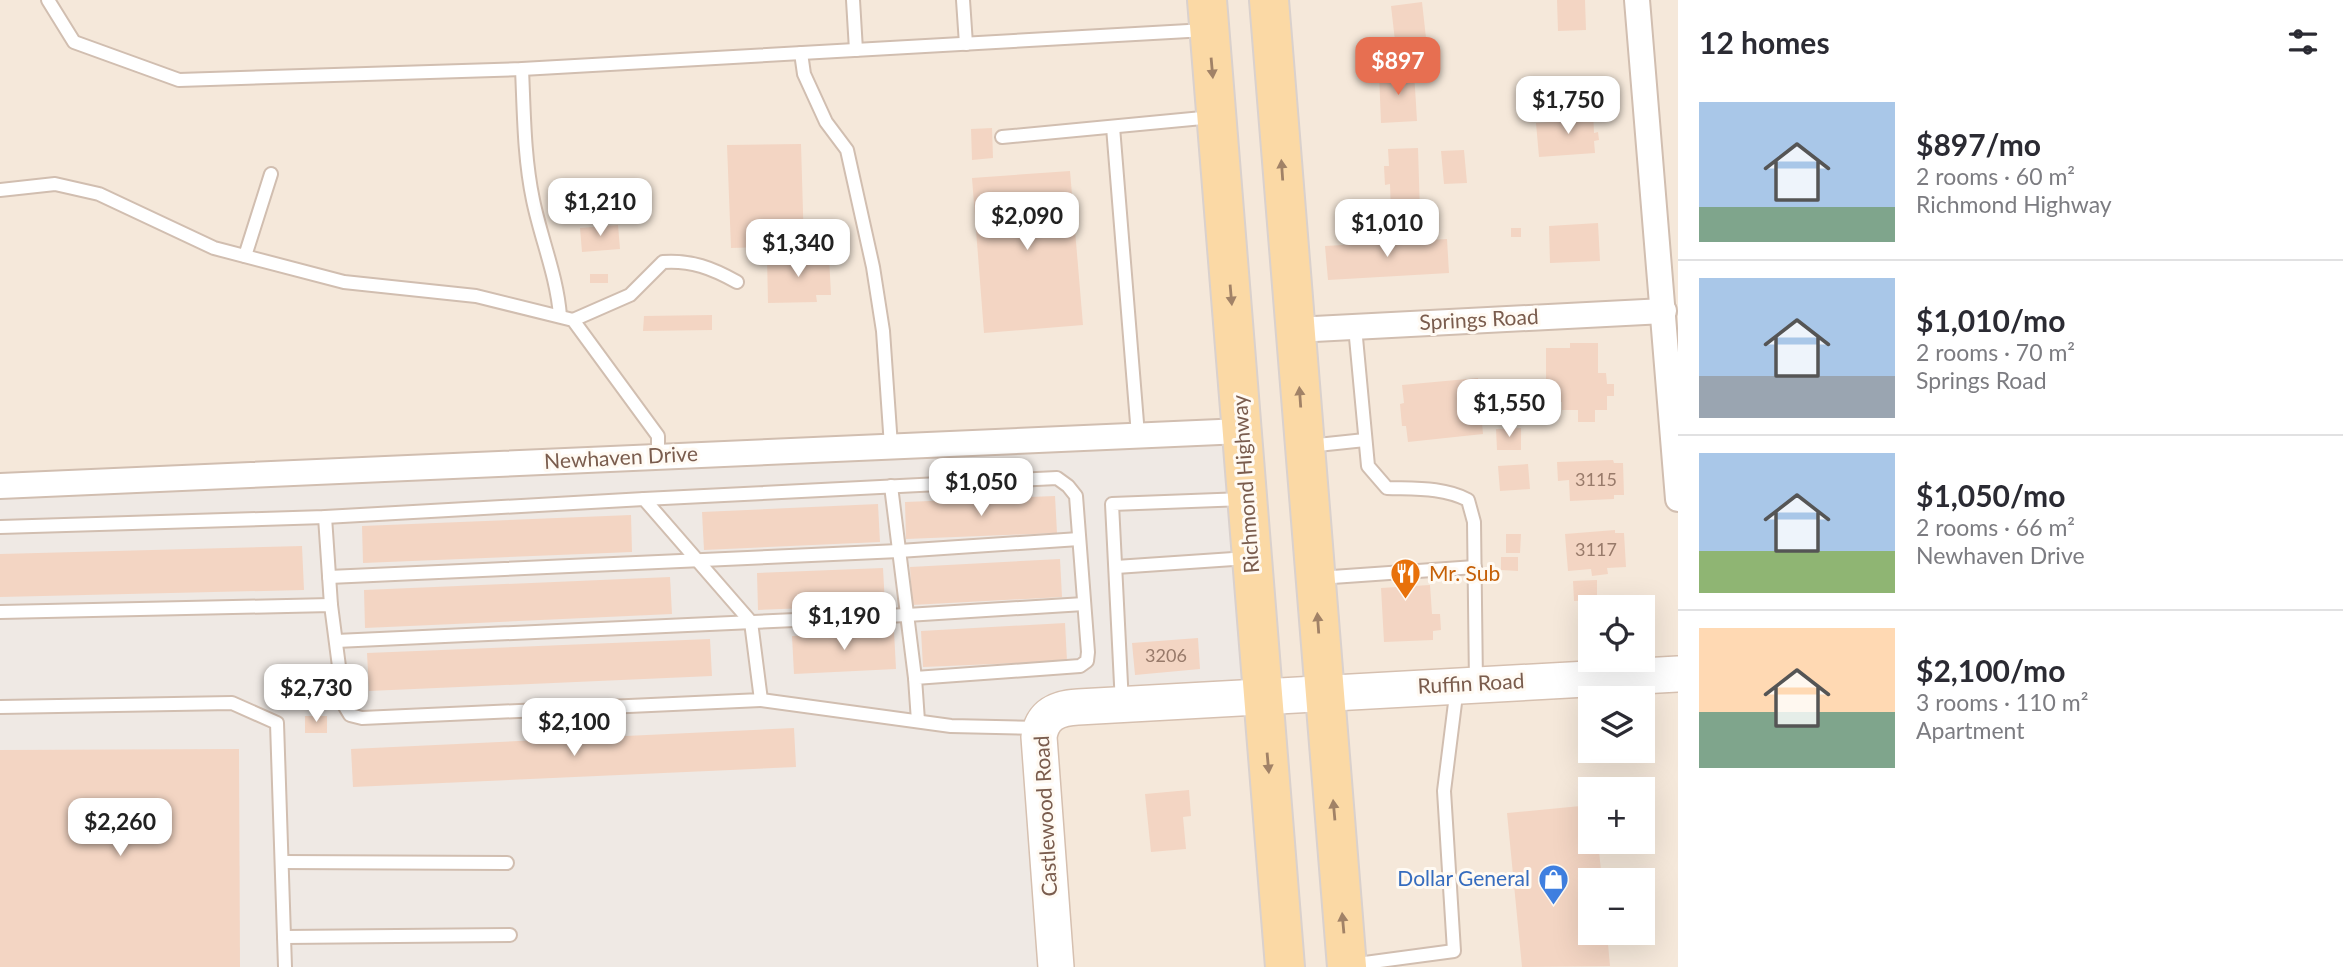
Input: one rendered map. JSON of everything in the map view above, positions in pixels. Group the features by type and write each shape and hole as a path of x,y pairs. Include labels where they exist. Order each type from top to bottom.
{"main road":[{"path":"1269,0 1347,966"},
{"name":"Richmond Highway","path":"1208,15 1285,967"}],"street":[{"path":"1637,0 1678,499"},
{"name":"Springs Road","path":"1295,330 1664,311"},
{"name":"Newhaven Drive","path":"0,486 1242,431"},
{"name":"Ruffin Road","path":"1263,695 1678,674"},
{"name":"Castlewood Road","path":"1056,967 1040,728 1057,710 1263,695"}],"lane":[{"path":"48,0 74,42 179,80 522,69 966,44 1208,15"},
{"path":"853,0 856,50"},
{"path":"963,0 966,44"},
{"path":"801,53 804,74 826,122 846,149 873,267 881,318 891,446"},
{"path":"522,69 523,129 533,199 566,318 657,436 658,456"},
{"path":"1002,137 1216,116"},
{"path":"1113,127 1138,435"},
{"path":"245,256 271,174"},
{"path":"0,190 55,184 99,194 214,248 344,282 476,296 566,318 630,295 663,262 684,261 713,268 737,282"},
{"path":"1347,966 1454,951 1444,791 1467,684 1475,568 1474,522 1468,500 1456,494 1431,489 1387,488 1368,466 1355,327"},
{"path":"1304,447 1365,440"},
{"path":"0,527 325,517 1057,478 1068,486 1076,496 1087,662 1080,666 915,678"},
{"path":"891,486 918,721"},
{"path":"644,499 751,622 761,700"},
{"path":"1122,704 1112,504 1248,499"},
{"path":"325,517 335,641 344,705 350,715 362,718 761,700 951,726 1040,728"},
{"path":"329,577 899,551 1079,539"},
{"path":"1116,567 1251,558"},
{"path":"1314,579 1475,568"},
{"path":"335,641 907,615 1084,604"},
{"path":"0,612 331,605"},
{"path":"0,707 232,703 277,723 285,967"},
{"path":"282,862 507,863"},
{"path":"284,937 510,935"}],"shaded area":[{"path":"0,0 1678,0 1678,967 0,967"},
{"path":"1242,431 1263,695 1050,715 1056,967 0,967 0,486"}],"building":[{"path":"1557,0 1585,0 1586,30 1558,31"},
{"path":"1422,2 1426,38 1395,41 1391,6"},
{"path":"1414,71 1417,121 1381,123 1379,73"},
{"path":"1593,111 1594,133 1598,132 1599,140 1594,141 1595,153 1539,157 1536,123 1576,120 1575,112"},
{"path":"992,128 993,158 972,160 971,129"},
{"path":"801,144 804,246 731,248 727,145"},
{"path":"1418,148 1420,213 1391,214 1390,184 1385,185 1384,166 1389,166 1388,149"},
{"path":"1464,150 1467,183 1444,184 1441,151"},
{"path":"1070,171 1083,325 984,333 972,178"},
{"path":"1598,223 1600,261 1550,263 1549,226"},
{"path":"618,225 620,249 582,252 580,228"},
{"path":"1511,228 1521,228 1521,237 1511,237"},
{"path":"1447,239 1449,273 1328,280 1325,246"},
{"path":"829,256 831,295 816,295 817,302 768,303 767,257"},
{"path":"590,274 608,274 608,283 590,283"},
{"path":"712,315 712,330 643,331 644,316"},
{"path":"1570,343 1598,343 1598,373 1606,373 1607,384 1614,384 1614,396 1607,396 1607,410 1595,410 1595,422 1578,422 1578,410 1562,410 1562,402 1550,402 1550,379 1546,379 1546,348 1570,348"},
{"path":"1478,378 1483,434 1408,442 1406,426 1402,426 1402,385"},
{"path":"1521,428 1521,450 1497,450 1496,429"},
{"path":"1613,460 1614,463 1623,463 1624,495 1614,495 1614,499 1570,501 1569,480 1558,481 1557,462"},
{"path":"1528,464 1530,489 1500,491 1498,466"},
{"path":"1055,496 1057,533 906,539 905,502"},
{"path":"878,504 880,542 704,550 702,512"},
{"path":"631,515 632,552 363,563 362,526"},
{"path":"1615,530 1615,533 1624,533 1626,567 1607,568 1608,574 1592,576 1591,569 1568,571 1565,534"},
{"path":"1506,534 1521,534 1520,553 1506,553"},
{"path":"302,546 304,590 0,597 0,554"},
{"path":"1501,557 1518,557 1518,571 1501,570"},
{"path":"1060,559 1062,597 912,605 910,567"},
{"path":"883,568 885,605 758,610 757,573"},
{"path":"670,577 672,614 365,628 364,590"},
{"path":"1597,580 1597,595 1578,595 1578,601 1574,601 1573,581"},
{"name":"Mr. Sub","path":"1430,585 1432,614 1440,614 1441,630 1433,631 1433,640 1384,642 1381,588"},
{"path":"1065,623 1067,661 923,667 921,631"},
{"path":"894,631 896,669 794,674 792,636"},
{"path":"1198,638 1200,669 1135,675 1132,643"},
{"path":"710,639 712,676 369,691 367,653"},
{"path":"305,716 327,716 327,733 305,733"},
{"path":"794,728 796,767 353,787 351,749"},
{"path":"239,749 240,967 0,967 0,750"},
{"path":"1189,790 1191,816 1183,817 1186,849 1151,852 1145,794"},
{"name":"Dollar General","path":"1578,806 1578,854 1599,854 1601,868 1578,868 1578,945 1608,945 1610,966 1522,967 1507,813"}],"place":[{"name":"Mr. Sub","path":"1406,601"},
{"name":"Dollar General","path":"1553,906"}]}
